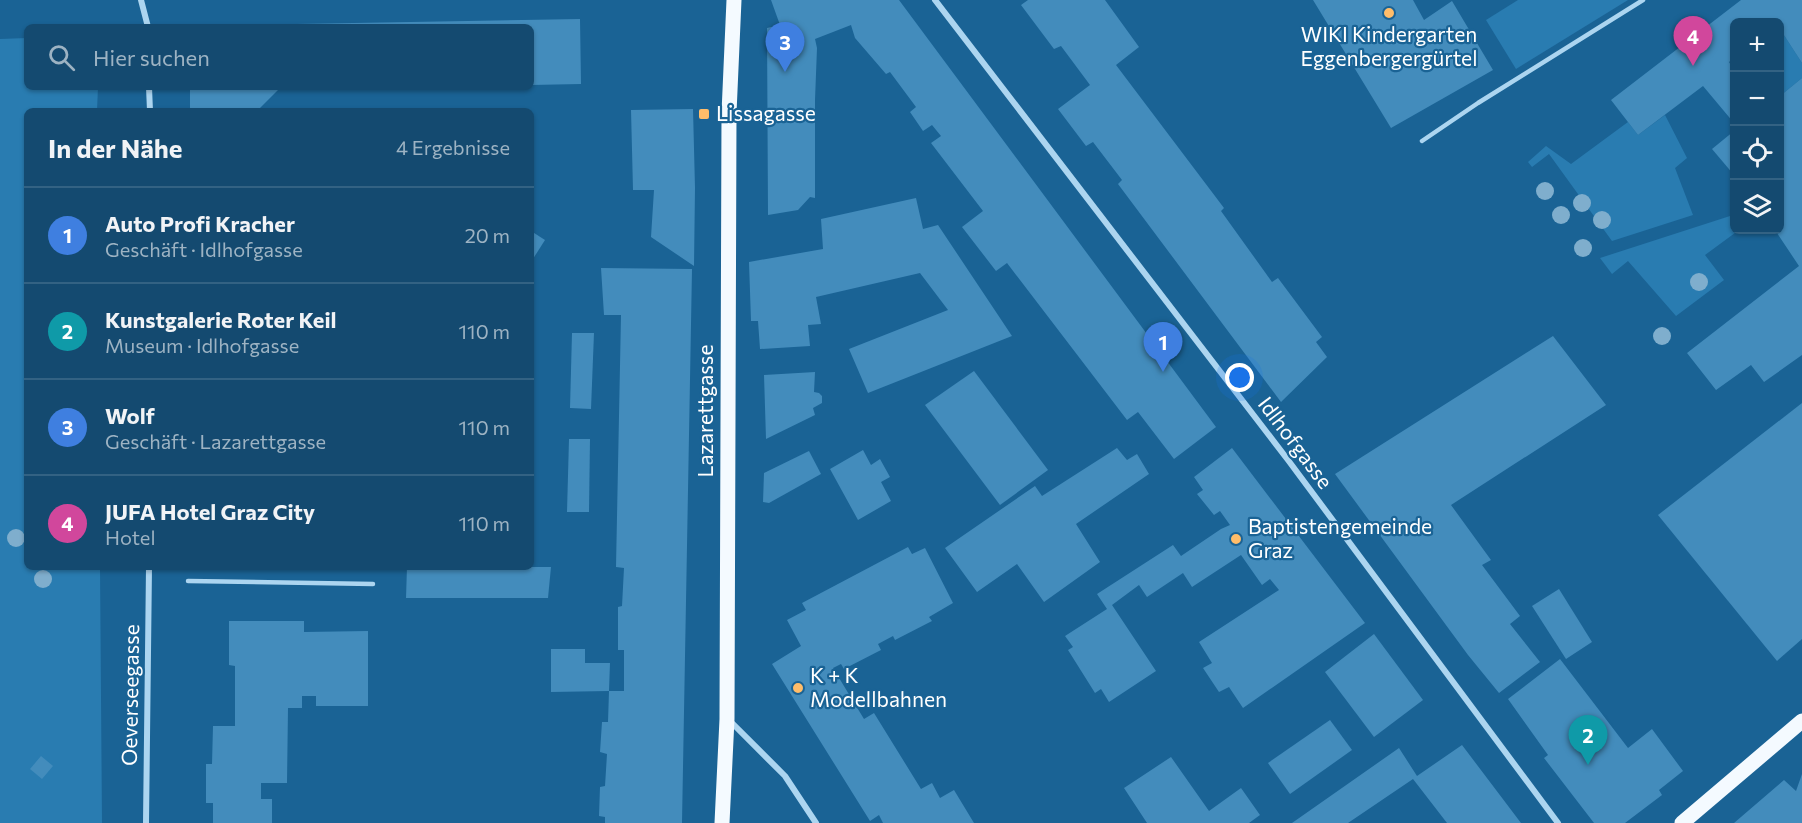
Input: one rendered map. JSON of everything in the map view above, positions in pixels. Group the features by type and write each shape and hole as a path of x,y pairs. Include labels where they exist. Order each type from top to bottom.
{"main road":[{"name":"Lazarettgasse","path":"722,823 727,719 729,113 734,0"},
{"path":"1682,823 1802,721"}],"street":[{"path":"141,0 147,24"},
{"name":"Idlhofgasse","path":"935,0 1281,450 1558,823"},
{"path":"150,90 150,108"},
{"name":"Oeverseegasse","path":"146,823 149,570"},
{"path":"727,719 785,776 816,823"}],"lane":[{"path":"1422,141 1478,103 1643,0"},
{"path":"188,581 373,584"}],"shaded area":[{"path":"1518,0 1628,0 1516,69 1486,20"},
{"path":"1784,35 1802,63 1802,78 1784,93"},
{"path":"24,38 24,90 98,90 97,108 24,108 24,570 100,570 102,823 0,823 0,39"},
{"path":"1665,115 1687,158 1675,168 1693,215 1612,241 1549,154 1532,167 1528,162 1546,146 1571,164 1628,122 1638,135"},
{"path":"1730,216 1730,234 1734,234 1705,255 1724,280 1676,316 1628,261 1612,274 1600,258"}],"building":[{"path":"771,0 899,0 1216,427 1174,459 1138,412 1127,420 1007,263 996,271 962,227 983,211 931,143 941,136 932,125 923,131 910,112 916,107 890,72 886,74 855,38 851,25 815,39 817,48 815,198 810,197 798,210 768,215 767,28 780,25"},
{"path":"1028,0 1105,0 1139,47 1116,65 1224,208 1221,211 1272,282 1278,278 1322,337 1316,342 1327,357 1281,402 1118,184 1122,180 1093,142 1086,146 1058,109 1090,85 1061,46 1054,49 1021,5"},
{"path":"1313,0 1413,0 1424,20 1452,1 1493,70 1391,128"},
{"path":"1741,0 1802,0 1802,63 1784,35 1784,18 1730,18 1730,118 1703,86 1638,135 1611,100"},
{"path":"580,19 581,84 534,85 534,24 296,24"},
{"path":"1802,78 1802,355 1764,382 1751,365 1716,390 1687,353 1799,266 1778,234 1784,234 1784,93"},
{"path":"190,90 278,90 260,108 190,108"},
{"path":"693,109 694,266 651,237 654,190 633,190 631,110"},
{"path":"1730,134 1730,170 1712,149"},
{"path":"916,198 923,229 938,225 1012,336 868,393 849,349 948,310 920,273 816,297 821,324 808,325 810,346 760,349 758,321 751,321 749,262 823,249 821,219"},
{"path":"534,233 545,240 534,257"},
{"path":"601,268 692,269 682,823 605,823 605,817 599,816 600,787 605,786 607,754 600,752 602,722 608,722 609,691 624,691 624,650 618,650 618,607 622,606 624,568 616,567 621,315 604,315"},
{"path":"572,333 594,333 591,409 570,408"},
{"path":"1553,336 1606,405 1451,505 1491,560 1482,565 1520,616 1510,624 1540,662 1499,693 1468,655 1335,474"},
{"path":"974,371 1048,470 1000,505 925,405"},
{"path":"815,372 814,392 822,396 822,403 813,408 815,415 766,439 764,375"},
{"path":"1802,403 1802,639 1777,661 1658,515"},
{"path":"569,439 590,439 589,512 567,512"},
{"path":"1117,448 1127,460 1137,454 1149,474 1076,524 1100,562 1044,602 1017,564 977,592 945,548 1035,486 1042,496"},
{"path":"1232,448 1365,623 1243,708 1229,687 1219,692 1203,668 1212,663 1199,642 1279,590 1270,579 1262,585 1241,555 1192,587 1183,573 1147,597 1139,585 1112,605 1156,671 1109,702 1101,689 1095,693 1068,650 1073,647 1065,636 1107,609 1097,594 1173,545 1181,556 1230,525 1220,511 1214,515 1197,494 1203,490 1194,477"},
{"path":"863,450 871,465 880,459 890,477 881,482 891,501 858,520 830,469"},
{"path":"809,451 821,474 769,503 763,502 764,473"},
{"path":"908,547 912,554 925,548 953,603 929,617 932,621 895,640 893,636 878,644 881,650 844,669 841,664 833,668 864,719 874,713 921,789 932,783 940,798 954,790 974,823 883,823 879,815 870,821 772,664 801,646 787,620 806,610 802,603"},
{"path":"534,567 551,567 548,598 406,598 407,570 534,570"},
{"path":"1559,589 1592,642 1566,659 1532,606"},
{"path":"229,621 304,621 304,632 368,631 368,706 316,706 316,696 302,696 302,708 288,708 287,783 261,783 261,799 272,799 272,823 213,823 213,803 206,803 206,764 212,764 213,726 235,726 235,666 229,665"},
{"path":"1374,634 1423,700 1374,737 1325,672"},
{"path":"551,649 585,649 585,663 610,663 609,691 551,692"},
{"path":"1560,659 1628,748 1652,729 1683,771 1659,790 1662,795 1625,823 1594,823 1544,758 1548,755 1508,699"},
{"path":"1330,720 1352,750 1290,794 1268,763"},
{"path":"1462,745 1521,823 1447,823 1413,779 1348,823 1292,823 1399,748 1417,776"},
{"path":"41,756 53,766 42,779 30,769"},
{"path":"1171,757 1209,811 1241,788 1260,815 1249,823 1147,823 1124,788"},
{"path":"1802,774 1802,823 1734,823 1784,780 1796,791"}],"place":[{"name":"WIKI Kindergarten Eggenbergergürtel","path":"1389,13"},
{"name":"JUFA Hotel Graz City","path":"1693,66"},
{"name":"Wolf","path":"785,72"},
{"name":"Lissagasse","path":"704,114"},
{"name":"Auto Profi Kracher","path":"1163,372"},
{"name":"Baptistengemeinde Graz","path":"1236,539"},
{"name":"K + K Modellbahnen","path":"798,688"},
{"name":"Kunstgalerie Roter Keil","path":"1588,765"}]}
